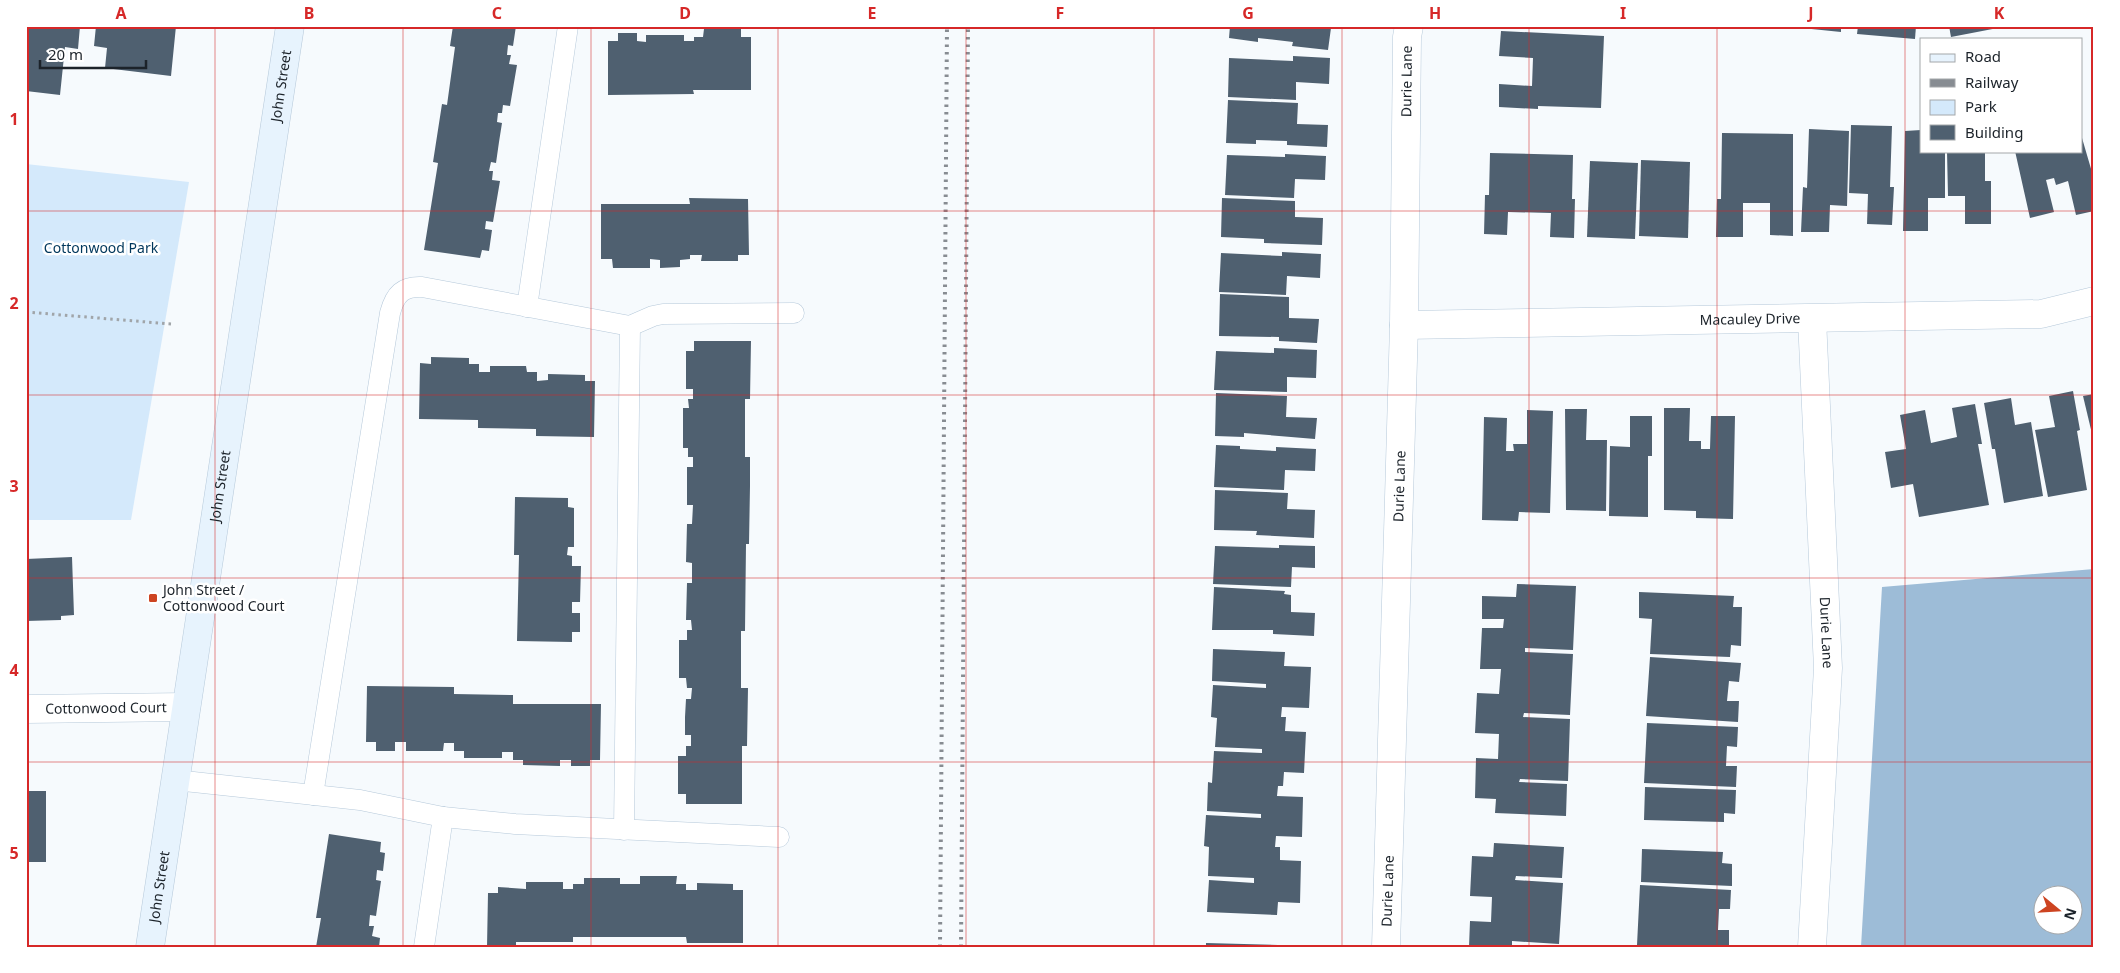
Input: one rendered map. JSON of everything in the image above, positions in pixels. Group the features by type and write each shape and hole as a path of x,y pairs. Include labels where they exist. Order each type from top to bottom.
{"main road":[{"name":"John Street","path":"150,947 290,26"}],"street":[{"name":"Durie Lane","path":"1386,947 1404,325 1407,37 1409,26"},
{"name":"Macauley Drive","path":"1404,325 2041,314 2094,301"},
{"name":"Durie Lane","path":"1812,319 1828,668 1812,947"},
{"name":"Cottonwood Court","path":"26,709 186,707"}],"lane":[{"path":"527,307 568,26"},
{"path":"313,795 390,313 396,296 408,288 422,287 630,326 653,316 663,314 794,313"},
{"path":"624,830 630,326"},
{"path":"175,780 360,800 444,818 515,824 779,837"},
{"path":"424,947 444,818"}],"path":[{"path":"26,312 171,324"}],"green space":[{"name":"Cottonwood Park","path":"26,164 189,182 131,520 26,520"}],"shaded area":[{"path":"2094,569 2094,947 1861,947 1882,587"}],"building":[{"path":"80,26 78,49 65,47 60,95 26,91 26,27"},
{"path":"96,26 176,26 171,76 105,68 107,48 94,46"},
{"path":"453,26 516,26 513,46 508,45 507,55 511,55 509,64 517,65 510,106 503,105 502,113 498,113 497,122 502,123 496,163 491,162 489,171 493,171 492,180 500,181 493,222 486,221 485,229 492,230 489,251 482,250 480,258 424,250 438,163 433,162 442,104 447,105 455,47 450,46"},
{"path":"1230,26 1319,26 1331,28 1328,50 1292,46 1293,42 1258,38 1258,42 1229,38"},
{"path":"1782,26 1841,26 1841,32"},
{"path":"1858,26 1916,26 1915,39 1857,34"},
{"path":"1949,26 2003,26 2003,27 1951,37"},
{"path":"704,29 741,29 741,37 751,37 751,90 693,90 694,94 608,95 608,41 618,41 618,33 637,33 637,41 646,42 646,35 684,35 684,41 694,41 694,37 703,37"},
{"path":"1501,31 1604,36 1601,108 1538,106 1538,109 1499,107 1499,84 1532,86 1533,58 1499,56"},
{"path":"1293,56 1330,58 1329,84 1296,82 1296,100 1228,97 1229,58 1293,61"},
{"path":"1228,100 1298,103 1297,124 1328,125 1327,147 1287,145 1287,141 1256,140 1256,144 1226,143"},
{"path":"1851,125 1892,126 1890,187 1894,187 1892,225 1867,224 1868,194 1849,193"},
{"path":"1809,129 1849,131 1847,206 1830,205 1829,232 1801,232 1803,187 1807,188"},
{"path":"1920,130 1920,152 1945,152 1945,198 1928,198 1928,231 1903,231 1905,131"},
{"path":"1722,133 1793,134 1793,236 1770,235 1770,203 1743,203 1743,237 1716,237 1717,199 1721,199"},
{"path":"2082,138 2094,179 2094,211 2076,215 2068,181 2056,185 2054,178 2046,180 2054,212 2030,218 2015,152 2082,152"},
{"path":"1947,152 1985,152 1985,181 1991,181 1991,224 1965,224 1965,196 1948,196"},
{"path":"1490,153 1573,155 1572,199 1575,199 1574,238 1550,237 1551,213 1508,212 1507,235 1484,234 1485,195 1489,195"},
{"path":"1285,154 1326,156 1325,180 1295,179 1294,198 1225,195 1227,155 1285,157"},
{"path":"1641,160 1690,162 1688,238 1639,236"},
{"path":"1590,161 1638,163 1635,239 1587,237"},
{"path":"689,198 748,199 749,255 738,255 738,261 701,261 702,255 690,255 690,259 680,260 680,267 660,268 660,260 650,259 650,268 613,268 612,259 601,259 601,204 690,204"},
{"path":"1222,198 1295,201 1295,217 1323,218 1322,245 1264,243 1264,239 1221,237"},
{"path":"1282,252 1321,254 1320,278 1287,276 1286,295 1219,292 1221,253 1282,256"},
{"path":"1220,294 1289,297 1289,318 1319,319 1317,343 1279,341 1279,337 1219,336"},
{"path":"694,341 751,341 750,399 745,399 745,457 750,457 750,486 749,544 746,544 745,631 741,631 741,688 748,688 747,746 742,746 742,804 686,804 686,794 678,794 678,756 686,756 686,746 691,746 691,735 685,735 685,717 686,699 691,699 692,688 687,688 686,678 679,678 679,640 687,640 687,630 692,630 691,620 686,620 687,583 692,583 692,563 686,562 687,524 692,524 693,505 687,505 687,467 693,467 693,457 688,457 688,448 683,448 683,408 689,408 688,399 693,399 693,389 686,389 686,351 694,351"},
{"path":"1274,348 1317,350 1316,378 1287,377 1287,392 1214,390 1216,351 1274,353"},
{"path":"431,357 469,358 469,364 479,364 479,372 490,372 490,366 526,366 527,372 537,372 537,381 548,380 548,374 585,375 585,381 595,381 594,437 536,436 536,429 478,428 478,420 419,419 420,363 431,364"},
{"path":"2073,391 2080,430 2077,431 2087,490 2048,497 2035,430 2055,427 2049,396"},
{"path":"1216,393 1287,396 1286,417 1317,418 1315,439 1244,433 1244,437 1215,436"},
{"path":"2094,394 2094,438 2093,438 2083,396"},
{"path":"2011,398 2015,425 2031,422 2043,496 2004,503 1995,449 1992,449 1984,403"},
{"path":"1975,404 1982,444 1978,444 1989,505 1919,517 1913,484 1891,488 1885,452 1906,449 1900,415 1925,410 1931,443 1957,437 1952,408"},
{"path":"1664,408 1690,408 1689,441 1701,441 1701,449 1710,449 1711,416 1735,416 1733,519 1696,518 1696,511 1664,510"},
{"path":"1565,409 1587,409 1586,440 1607,440 1606,511 1566,510"},
{"path":"1527,410 1553,411 1550,513 1519,512 1518,521 1482,520 1484,417 1507,418 1506,451 1514,451 1513,444 1527,444"},
{"path":"1630,416 1652,416 1652,456 1648,456 1648,517 1609,516 1610,446 1630,447"},
{"path":"1216,445 1240,446 1240,449 1276,451 1276,447 1316,449 1315,471 1285,470 1284,490 1214,487"},
{"path":"1215,490 1288,493 1287,509 1315,510 1314,538 1256,535 1257,531 1214,530"},
{"path":"515,497 568,498 568,507 574,508 574,547 568,547 567,555 572,556 572,566 581,566 580,602 572,602 572,613 580,613 580,632 572,632 572,642 517,641 519,555 514,555"},
{"path":"1279,545 1315,546 1315,568 1292,567 1291,587 1213,584 1215,546 1279,548"},
{"path":"72,557 74,615 61,616 61,620 26,621 26,559"},
{"path":"1517,584 1576,586 1573,650 1525,648 1525,652 1573,654 1570,715 1524,713 1523,717 1570,719 1568,781 1520,779 1519,782 1567,784 1566,816 1495,813 1496,799 1475,798 1476,758 1498,759 1499,734 1475,733 1477,693 1499,694 1501,669 1480,669 1482,628 1503,628 1504,619 1482,619 1482,596 1516,597"},
{"path":"1214,587 1285,591 1284,594 1291,595 1291,612 1315,613 1314,636 1273,634 1273,630 1212,630"},
{"path":"1639,592 1734,596 1733,607 1742,607 1741,646 1731,645 1730,657 1650,654 1652,619 1639,618"},
{"path":"1213,649 1285,652 1284,666 1311,667 1309,708 1282,707 1281,717 1286,717 1285,731 1306,732 1304,773 1284,772 1283,786 1278,786 1277,796 1303,797 1302,837 1276,836 1275,847 1280,847 1280,860 1301,861 1300,903 1278,902 1277,915 1207,912 1209,880 1254,883 1254,878 1208,876 1209,847 1204,846 1206,815 1261,818 1261,814 1207,811 1208,782 1212,783 1214,751 1262,753 1262,749 1215,747 1217,718 1211,717 1213,685 1266,688 1266,684 1212,681"},
{"path":"1650,657 1741,663 1739,682 1729,681 1727,701 1739,701 1738,722 1646,716"},
{"path":"367,686 454,687 454,694 513,695 513,704 601,704 600,760 590,760 590,766 571,766 571,760 560,760 560,766 523,765 523,760 513,760 513,752 502,752 502,758 464,758 464,751 454,751 454,743 444,743 443,751 406,751 406,742 395,742 395,751 376,751 376,742 366,742"},
{"path":"1647,723 1738,727 1737,747 1727,746 1726,766 1737,766 1736,787 1644,783"},
{"path":"1645,787 1736,790 1735,814 1724,813 1724,822 1644,820"},
{"path":"26,791 46,791 46,862 26,862"},
{"path":"329,834 381,842 380,852 385,853 383,871 377,870 376,880 381,881 376,916 370,915 369,926 374,926 372,936 380,938 379,947 316,947 321,918 316,918"},
{"path":"1494,843 1564,847 1562,878 1516,876 1515,880 1563,883 1559,944 1512,941 1512,947 1469,947 1470,921 1491,922 1492,897 1470,896 1472,856 1493,857"},
{"path":"1642,849 1723,852 1722,863 1732,864 1732,886 1641,882"},
{"path":"640,876 677,876 676,884 686,884 686,890 697,890 697,883 733,884 733,890 743,890 743,943 687,943 686,937 573,937 573,942 516,942 516,947 487,947 488,893 498,893 498,887 526,889 526,882 563,882 563,889 573,889 573,884 584,884 584,878 620,878 620,884 640,884"},
{"path":"1640,885 1731,890 1730,909 1719,909 1718,930 1729,930 1729,947 1637,945"},
{"path":"1206,943 1278,945 1278,947 1206,947"}],"railway":[{"path":"940,947 947,26"},
{"path":"961,947 968,26"}],"place":[{"name":"John Street / Cottonwood Court","path":"153,598"}]}
